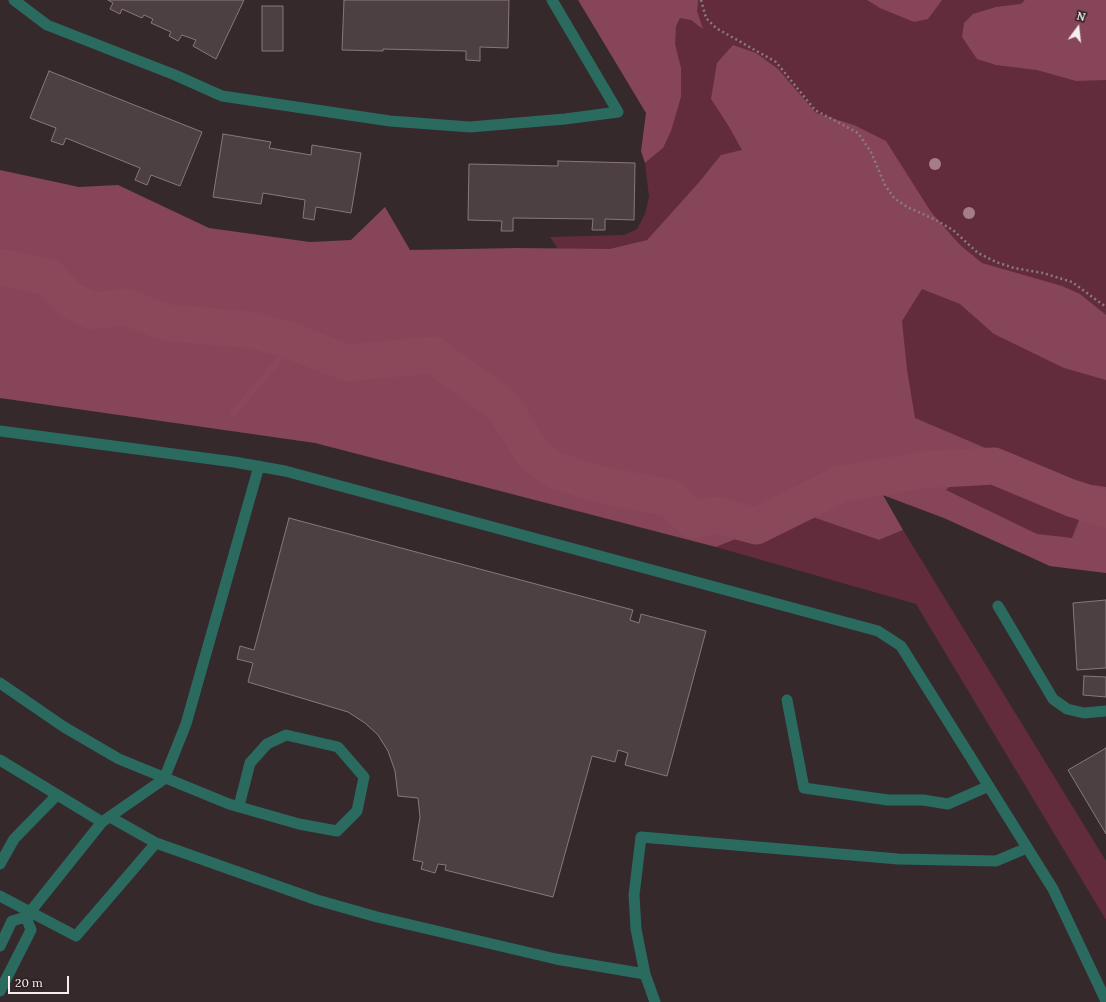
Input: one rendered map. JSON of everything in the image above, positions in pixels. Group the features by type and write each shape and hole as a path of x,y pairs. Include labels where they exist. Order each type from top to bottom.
{"lane":[{"path":"14,0 47,25 175,75 222,96 390,120 470,127 565,119 618,112 552,0"},
{"path":"0,431 259,466 293,473 878,631 901,646 1053,889 1106,1001"},
{"path":"0,946 12,921 28,914 106,819 164,778 186,724 259,466"},
{"path":"998,606 1053,699 1067,709 1084,713 1106,711"},
{"path":"0,683 77,735 119,759 164,778 239,806 299,824 337,831 357,811 364,777 338,747 286,735 267,744 250,763 239,806"},
{"path":"787,700 804,788 888,800 923,800 948,804 989,786"},
{"path":"0,760 57,795 156,843 317,900 377,917 556,959 645,974"},
{"path":"0,864 14,839 57,795"},
{"path":"655,1002 645,974 636,929 634,895 641,837 898,859 996,861 1027,848"},
{"path":"0,896 28,914 76,936 156,843"},
{"path":"0,991 31,930 28,914"}],"path":[{"path":"701,0 706,18 716,28 776,62 815,110 858,133 871,152 885,185 894,198 907,207 934,219 953,230 978,253 996,262 1014,268 1043,273 1072,282 1106,307"}],"shaded area":[{"path":"578,0 698,0 697,11 703,29 691,20 680,18 676,26 675,44 681,68 681,97 671,131 663,148 645,163 641,151 646,113"},
{"path":"596,0 1077,0 1106,2 1106,573 1050,566 944,518 882,495 700,181 647,240 609,249 558,249 550,237 624,235 637,229 645,214 649,197 645,163 663,148"},
{"path":"867,0 942,0 928,19 914,22 880,8"},
{"path":"1025,0 1106,0 1106,80 1076,81 1037,70 996,65 977,59 962,37 964,23 973,14 996,7 1021,4"},
{"path":"733,45 756,53 778,69 816,113 854,125 886,141 931,212 960,245 982,263 1062,286 1080,294 1106,315 1106,380 1064,368 994,334 960,304 922,289 902,321 907,370 915,418 1002,455 961,475 946,490 1037,534 1072,538 1093,485 1106,487 1106,573 1050,566 944,518 883,495 903,530 879,540 801,513 716,547 315,443 0,398 0,170 79,187 118,185 209,228 310,242 351,240 385,207 410,250 517,248 609,249 647,240 700,181 721,155 742,150 711,99 717,63"},
{"path":"801,513 879,540 903,530 1106,861 1106,920 916,604 716,547"}],"building":[{"path":"108,0 244,0 216,59 193,46 196,40 182,35 178,41 169,36 171,32 151,23 153,19 144,15 142,18 122,9 120,14 110,9 113,3"},
{"path":"344,0 509,0 508,48 480,47 480,61 466,60 466,51 383,49 383,51 342,50"},
{"path":"262,6 283,6 283,51 262,51"},
{"path":"49,71 202,132 180,186 151,175 147,185 135,180 140,168 66,138 63,145 51,141 56,128 30,118"},
{"path":"223,134 271,142 269,148 311,155 312,145 361,153 351,213 316,207 314,220 303,218 305,200 263,193 261,204 213,197"},
{"path":"558,161 635,163 634,220 605,219 605,230 592,230 593,219 513,218 513,231 501,231 502,221 468,220 469,164 558,166"},
{"path":"289,518 633,610 630,620 639,623 641,614 706,631 667,776 625,765 628,753 618,750 615,762 592,756 553,897 445,870 446,865 438,864 435,873 421,869 423,862 413,860 420,817 418,798 398,796 395,771 388,751 378,735 365,723 348,712 248,682 253,663 237,659 240,646 254,650"},
{"path":"1106,600 1106,668 1077,670 1073,603"},
{"path":"1084,676 1106,677 1106,697 1083,695"},
{"path":"1106,748 1106,834 1068,770"}],"waterway":[{"path":"0,267 48,277 70,300 93,311 127,307 167,323 254,330 294,342 347,363 433,355 502,405 534,455 555,470 597,484 670,498 693,520 716,515 756,526 841,484 922,470 994,466 1071,498 1106,509"},
{"path":"233,414 294,342"}]}
